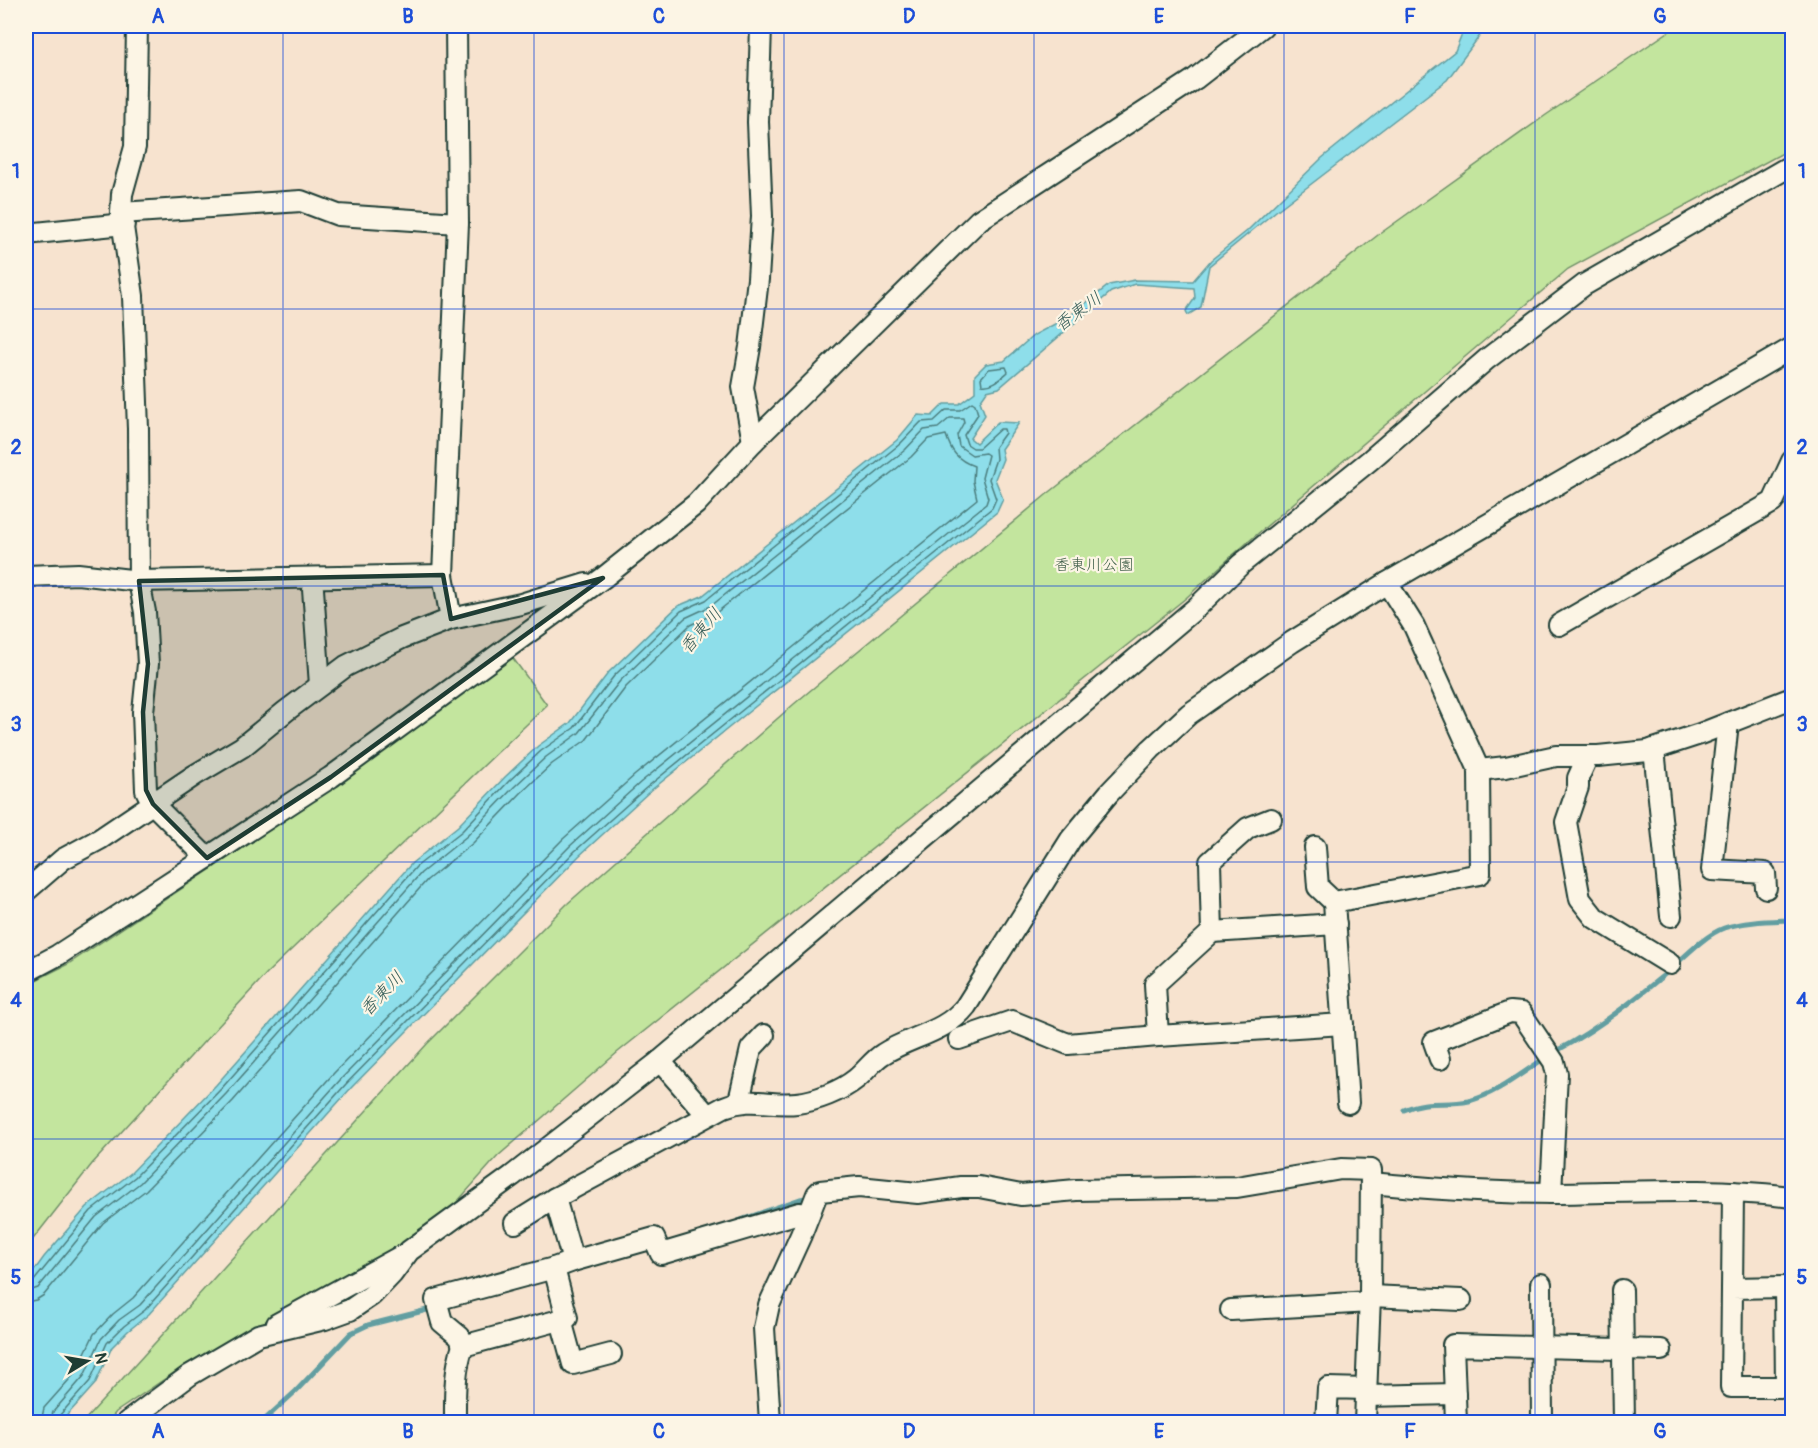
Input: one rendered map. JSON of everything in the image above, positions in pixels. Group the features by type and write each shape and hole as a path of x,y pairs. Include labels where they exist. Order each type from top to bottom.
{"street":[{"path":"137,26 135,147 123,194 123,219 133,296 138,429 139,580 145,612 148,664 143,712 146,790 153,804 207,858"},
{"path":"451,619 443,575 458,223 456,26"},
{"path":"753,442 743,387 750,347 762,216 758,122 761,26"},
{"path":"26,972 58,955 331,777 603,578 696,504 753,442 979,220 1195,79 1258,28"},
{"path":"127,1422 190,1375 258,1335 325,1319 350,1310 372,1295 409,1251 504,1182 660,1061 1196,608 1241,564 1487,360 1584,285 1792,165"},
{"path":"26,234 123,219 301,201 338,215 458,223"},
{"path":"515,1223 555,1198 707,1115 740,1101 797,1103 841,1089 856,1079 883,1053 956,1018 966,1006 1071,839 1109,793 1189,714 1292,642 1387,583 1792,348"},
{"path":"1559,625 1773,502 1792,461"},
{"path":"26,576 78,574 139,580 443,575"},
{"path":"26,891 63,859 100,838 242,747 346,666 402,638 451,619 521,604 603,578"},
{"path":"1334,902 1480,874 1479,770 1414,626 1387,583"},
{"path":"314,589 320,686"},
{"path":"1479,770 1506,767 1556,756 1627,754 1654,749 1792,698"},
{"path":"1728,723 1712,870 1765,873 1766,888"},
{"path":"1654,749 1671,916"},
{"path":"1588,756 1578,778 1578,787 1566,822 1580,899 1595,918 1670,964"},
{"path":"1212,932 1210,862 1248,828 1271,819"},
{"path":"1315,847 1318,887 1334,902 1348,1103"},
{"path":"1158,1036 1155,984 1212,932 1336,924"},
{"path":"1440,1059 1434,1042 1510,1012 1521,1013 1554,1062 1557,1074 1551,1193"},
{"path":"959,1039 1012,1021 1068,1044 1343,1024"},
{"path":"740,1101 751,1049 764,1035"},
{"path":"660,1061 707,1115"},
{"path":"770,1422 764,1328 769,1305 813,1202 820,1191 859,1187 918,1193 979,1187 1021,1195 1076,1190 1237,1187 1341,1169 1371,1170 1370,1299 1365,1422"},
{"path":"1371,1183 1459,1191 1551,1193 1712,1190 1792,1197"},
{"path":"1732,1288 1785,1287 1786,1387 1731,1387 1732,1288 1733,1192"},
{"path":"555,1198 573,1261"},
{"path":"455,1422 458,1360 464,1346 460,1336 442,1322 436,1300 556,1273 573,1261 654,1238 660,1254 799,1214 813,1202"},
{"path":"464,1346 567,1318 556,1273"},
{"path":"1541,1284 1542,1422"},
{"path":"1623,1290 1624,1422"},
{"path":"1231,1310 1370,1299 1461,1300"},
{"path":"561,1320 573,1364 610,1354"},
{"path":"1456,1422 1453,1345 1661,1350"},
{"path":"1326,1422 1328,1388 1366,1393 1455,1394"}],"highlighted area":[{"path":"443,575 451,619 603,578 331,777 207,858 153,804 146,790 143,712 148,664 139,581"}],"green space":[{"name":"香東川公園","path":"1677,26 1792,26 1792,148 1568,269 1234,554 1186,598 618,1052 498,1156 449,1211 396,1250 187,1364 116,1412 108,1422 83,1422 427,1044 567,904 794,704 1046,495 1378,235 1546,115"},
{"path":"510,654 547,705 267,973 92,1164 26,1248 26,985 68,964 336,786"}],"water":[{"name":"香東川","path":"1465,26 1487,26 1447,80 1276,211 1209,266 1201,307 1188,315 1186,311 1195,298 1194,288 1135,284 1111,292 999,388 987,391 980,401 985,415 970,438 976,443 998,422 1019,423 1001,449 1003,459 995,479 1003,499 997,512 649,792 579,856 351,1088 149,1314 112,1347 95,1384 61,1422 26,1422 26,1282 44,1257 87,1207 131,1173 216,1085 412,863 458,826 538,746 570,723 609,672 678,606 702,596 897,440 918,415 932,416 944,404 959,404 975,392 975,375 986,364 1004,361 1034,335 1068,317 1109,285 1135,280 1193,281 1211,260 1247,231 1322,158 1455,51"}],"waterway":[{"path":"1558,1050 1622,1008 1716,932 1740,924 1792,920"},
{"path":"1404,1110 1421,1105 1461,1102 1479,1098 1507,1084 1542,1060"},
{"path":"738,1221 812,1197"},
{"path":"262,1422 296,1391 351,1333 368,1325 435,1308"}]}
